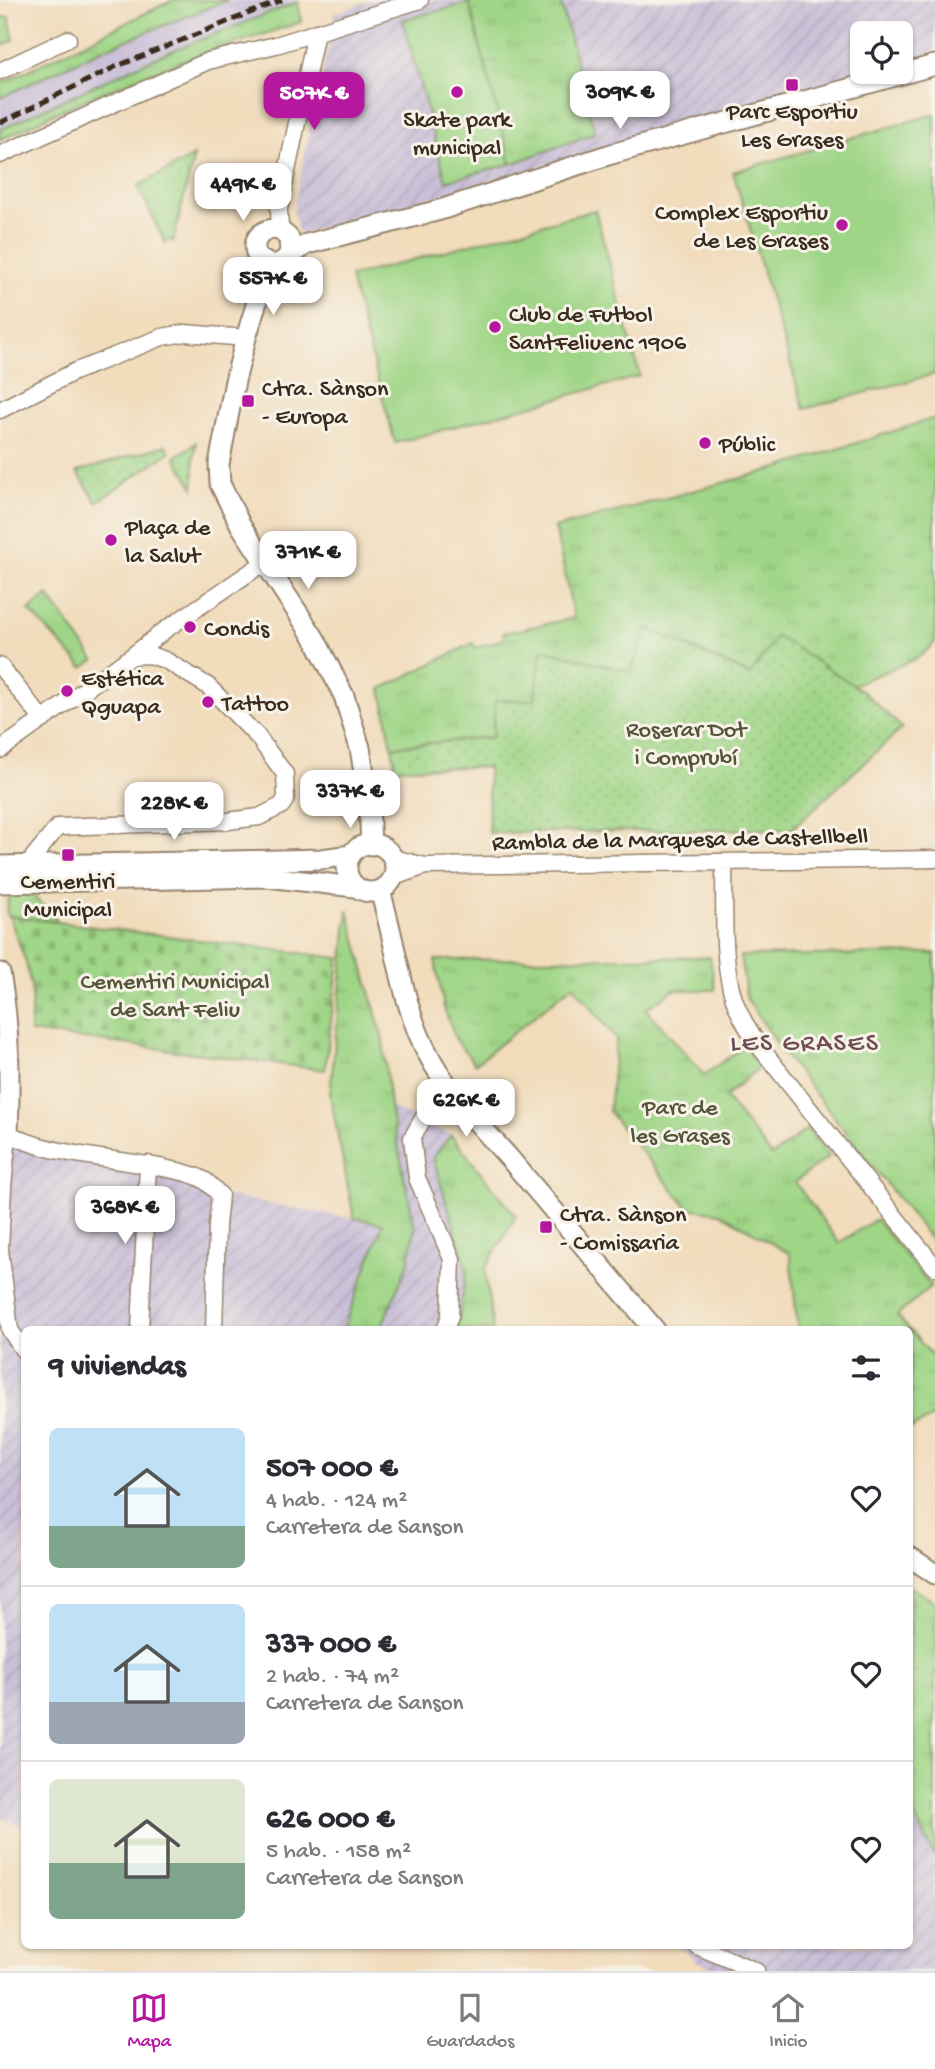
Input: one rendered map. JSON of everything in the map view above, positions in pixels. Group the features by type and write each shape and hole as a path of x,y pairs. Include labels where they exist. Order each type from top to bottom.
{"street":[{"path":"0,155 208,61 276,45 420,0"},
{"path":"258,258 271,265 282,262 290,253 291,248 283,232 279,209 316,32"},
{"path":"0,71 68,38"},
{"path":"371,845 369,804 360,748 344,696 315,639 241,526 220,484 219,464 235,382 262,285 272,270 307,244 440,210 608,155 935,65"},
{"path":"262,285 261,267 255,249 259,235 267,230 283,232 307,244"},
{"path":"0,410 74,372 163,337 185,333 246,338"},
{"path":"0,750 165,630 265,562"},
{"path":"30,866 34,856 58,827 228,821 259,817 281,806 286,799 285,774 257,736 208,686 165,660 150,655 132,656"},
{"path":"0,666 43,720"},
{"path":"0,883 267,877 380,891 386,888 394,867 387,850 371,845 356,849 351,855 348,872 355,887"},
{"path":"0,866 321,859 351,855"},
{"name":"Rambla de la Marquesa de Castellbell","path":"394,867 935,859"},
{"path":"724,862 728,972 733,998 744,1021 763,1051 935,1267"},
{"path":"380,891 410,1013 438,1073 653,1326"},
{"path":"0,972 9,1038 10,1077 4,1131 0,1250 5,1334 21,1348"},
{"path":"446,1326 450,1316 452,1259 417,1178 412,1138 424,1117 457,1097"},
{"path":"4,1131 43,1148 148,1164 203,1179 220,1195 215,1326"},
{"path":"140,1326 148,1164"},
{"path":"913,1559 935,1574"},
{"path":"703,1949 755,1971"}],"shaded area":[{"path":"228,0 298,2 161,55 0,130 0,98 99,51"},
{"path":"372,0 935,0 935,56 913,62 913,21 850,21 850,80 299,234 293,210 335,13"},
{"path":"390,1107 451,1135 433,1157 467,1270 458,1326 381,1326 415,1228"},
{"path":"0,1128 8,1134 148,1164 220,1195 384,1224 345,1326 21,1326 21,1827 0,1817"},
{"path":"913,1814 935,1857 935,1971 722,1971 697,1961 682,1949 913,1949"}],"green space":[{"path":"173,0 228,0 99,51 0,98 0,84"},
{"path":"477,0 560,0 595,133 511,164 469,3"},
{"path":"298,2 301,22 179,62 72,105 0,140 0,130 22,119 161,55"},
{"name":"Skate park municipal","path":"469,3 511,164 446,181 403,20"},
{"path":"0,17 9,17 14,40 0,47"},
{"name":"Complex Esportiu de Les Grases","path":"935,114 935,374 804,409 733,172"},
{"path":"194,156 173,242 171,239 165,243 138,186"},
{"name":"Club de Futbol SantFeliuenc 1906","path":"595,210 640,376 395,443 350,277"},
{"path":"935,418 935,643 918,658 853,685 777,636 751,675 647,628 631,672 535,701 493,737 392,747 381,689 473,643 476,648 504,639 503,633 574,618 555,528 778,468"},
{"path":"196,443 194,459 194,488 175,457"},
{"path":"166,445 170,452 97,502 77,472"},
{"path":"48,595 94,660 83,668 29,610"},
{"name":"Roserar Dot i Comprubí","path":"647,628 750,675 777,636 864,692 902,728 792,829 489,833 488,767 395,768 392,747 493,737 495,700 535,700 542,649 631,672"},
{"path":"12,893 31,894 57,922 9,916 6,912"},
{"path":"348,910 383,1040 390,1107 415,1228 408,1264 382,1326 345,1326 383,1224 354,1218 330,1095"},
{"name":"Cementiri Municipal de Sant Feliu","path":"9,916 339,958 325,1070 30,1032 32,993 26,962"},
{"name":"Parc de les Grases","path":"935,953 935,1245 784,1054 747,999 740,956"},
{"name":"Parc de les Grases","path":"710,957 715,990 674,990 646,1009 704,1075 745,1046 759,1067 725,1097 772,1156 807,1129 829,1156 795,1182 839,1243 876,1219 931,1286 897,1316 906,1326 798,1326 790,1254 720,1213 688,1208 609,1112 616,1039 573,985 475,1064 456,1040 444,1008 435,960"},
{"path":"451,1135 516,1216 485,1269 492,1326 458,1326 467,1270 433,1157"},
{"path":"913,1333 935,1359 935,1416 913,1427"},
{"path":"913,1589 935,1602 935,1857 913,1814"}],"railway":[{"path":"0,123 115,67 282,0"}],"place":[{"name":"Parc Esportiu Les Grases","path":"792,85"},
{"name":"Skate park municipal","path":"457,92"},
{"name":"Complex Esportiu de Les Grases","path":"842,225"},
{"name":"Club de Futbol SantFeliuenc 1906","path":"495,327"},
{"name":"Ctra. Sànson - Europa","path":"248,401"},
{"name":"Públic","path":"705,443"},
{"name":"Plaça de la Salut","path":"111,540"},
{"name":"Condis","path":"190,627"},
{"name":"Estética Qguapa","path":"67,691"},
{"name":"Tattoo","path":"208,702"},
{"name":"Cementiri Municipal","path":"68,855"},
{"name":"Ctra. Sànson - Comissaria","path":"546,1227"}],"district":[{"name":"LES GRASES","path":"805,1041"}]}
